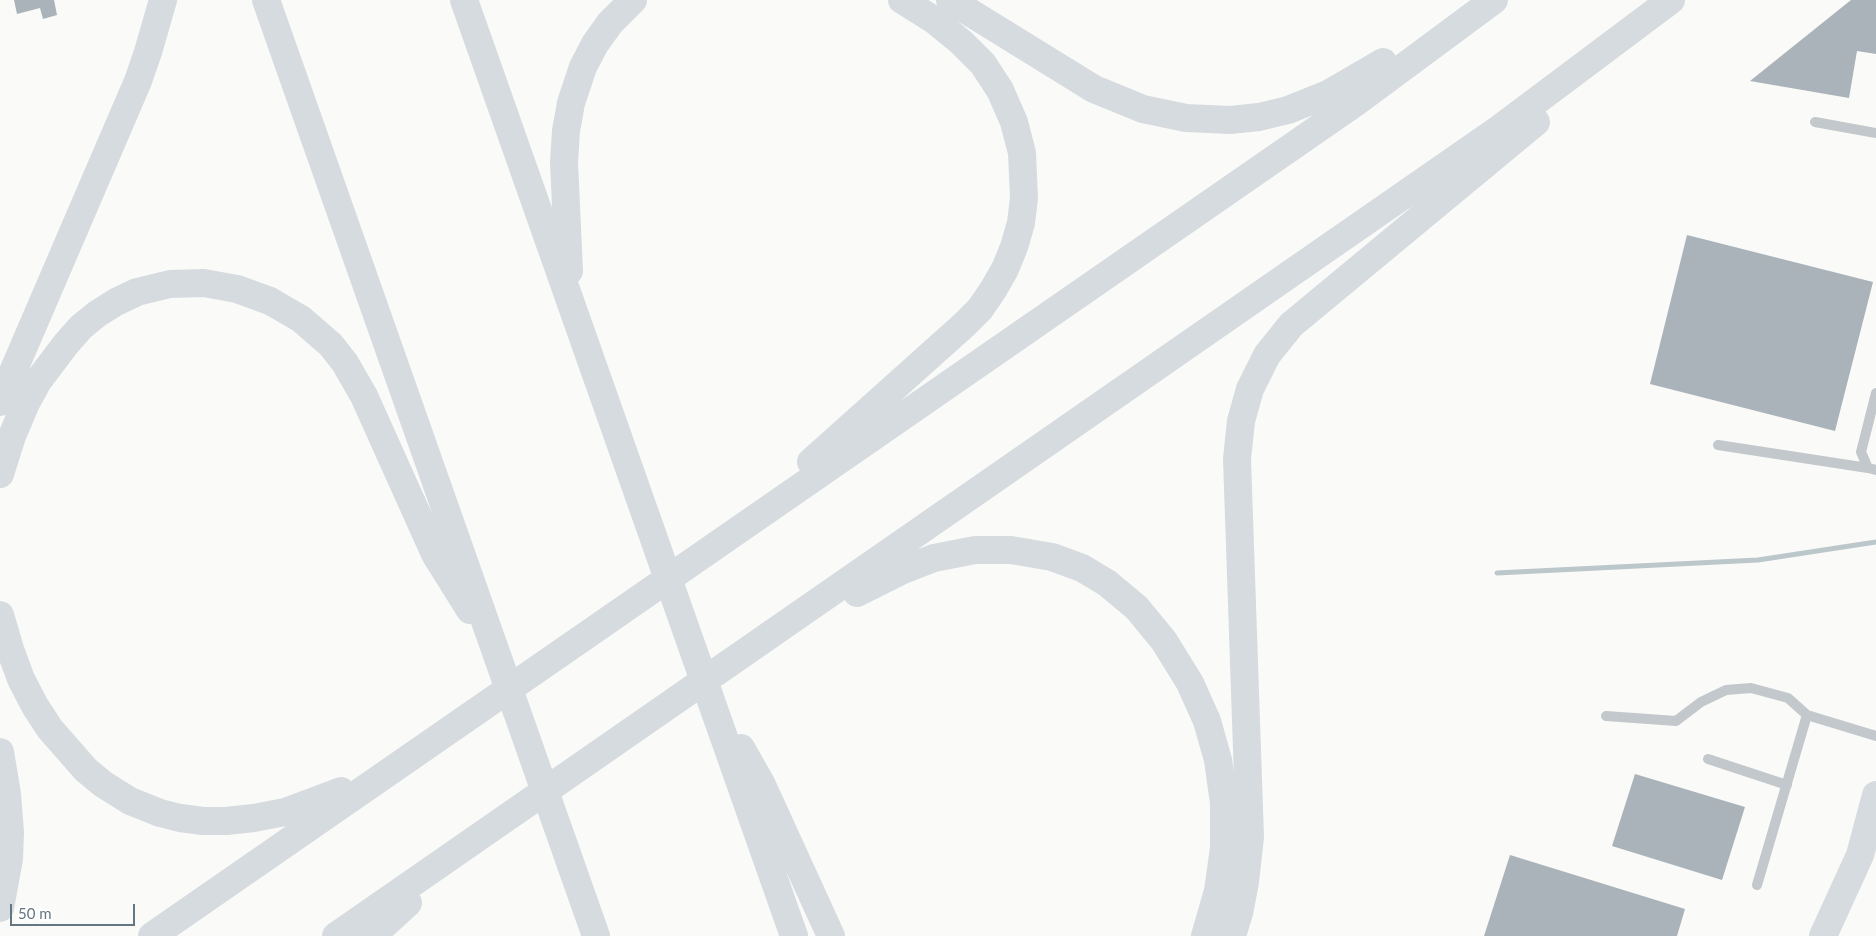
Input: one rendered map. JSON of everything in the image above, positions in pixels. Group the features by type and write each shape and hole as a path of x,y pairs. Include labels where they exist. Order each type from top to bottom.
{"main road":[{"path":"0,402 138,81 162,0"},
{"path":"266,0 596,936"},
{"path":"464,0 794,936"},
{"path":"570,302 564,177 564,147 568,116 578,79 589,55 610,24 633,0"},
{"path":"724,540 972,317 993,290 1005,269 1014,247 1023,210 1024,164 1017,133 1006,101 989,73 962,42 934,20 902,0"},
{"path":"950,0 1081,82 1119,100 1143,110 1172,116 1214,120 1245,119 1274,114 1315,100 1369,71 1482,0"},
{"path":"152,936 1347,108 1494,0"},
{"path":"336,936 1491,134 1671,0"},
{"path":"1232,936 1245,882 1250,837 1238,446 1243,410 1255,378 1278,340 1301,316 1526,131 1675,0"},
{"path":"0,474 16,425 26,402 45,371 73,335 106,307 126,297 149,289 181,283 221,286 260,297 291,312 307,323 331,345 345,363 364,396 435,554 496,650"},
{"path":"760,643 903,570 934,558 961,552 999,550 1042,554 1072,564 1108,583 1144,615 1171,652 1196,695 1211,734 1222,788 1225,832 1221,877 1215,906 1205,936"},
{"path":"0,615 21,679 43,718 68,752 90,774 112,790 140,806 170,816 197,820 226,820 254,818 285,812 315,802 358,783 455,726"},
{"path":"707,689 762,785 831,936"},
{"path":"0,752 7,794 10,832 9,860 0,908"},
{"path":"1823,936 1860,855 1876,795"},
{"path":"372,936 491,829"}],"lane":[{"path":"1815,122 1876,133"},
{"path":"1872,469 1861,452 1876,393"},
{"path":"1718,445 1872,469"},
{"path":"1606,716 1676,721 1701,702 1726,690 1751,688 1788,698 1807,715 1876,736"},
{"path":"1757,885 1807,715"},
{"path":"1708,759 1787,785"}],"building":[{"path":"14,0 54,0 57,15 43,19 40,8 17,14"},
{"path":"1851,0 1876,0 1876,54 1857,51 1849,98 1750,81"},
{"path":"1687,235 1873,282 1835,431 1650,384"},
{"path":"1635,774 1745,807 1722,880 1612,846"},
{"path":"1510,855 1685,909 1677,936 1484,936"}],"waterway":[{"path":"1497,573 1758,560 1876,542"}]}
